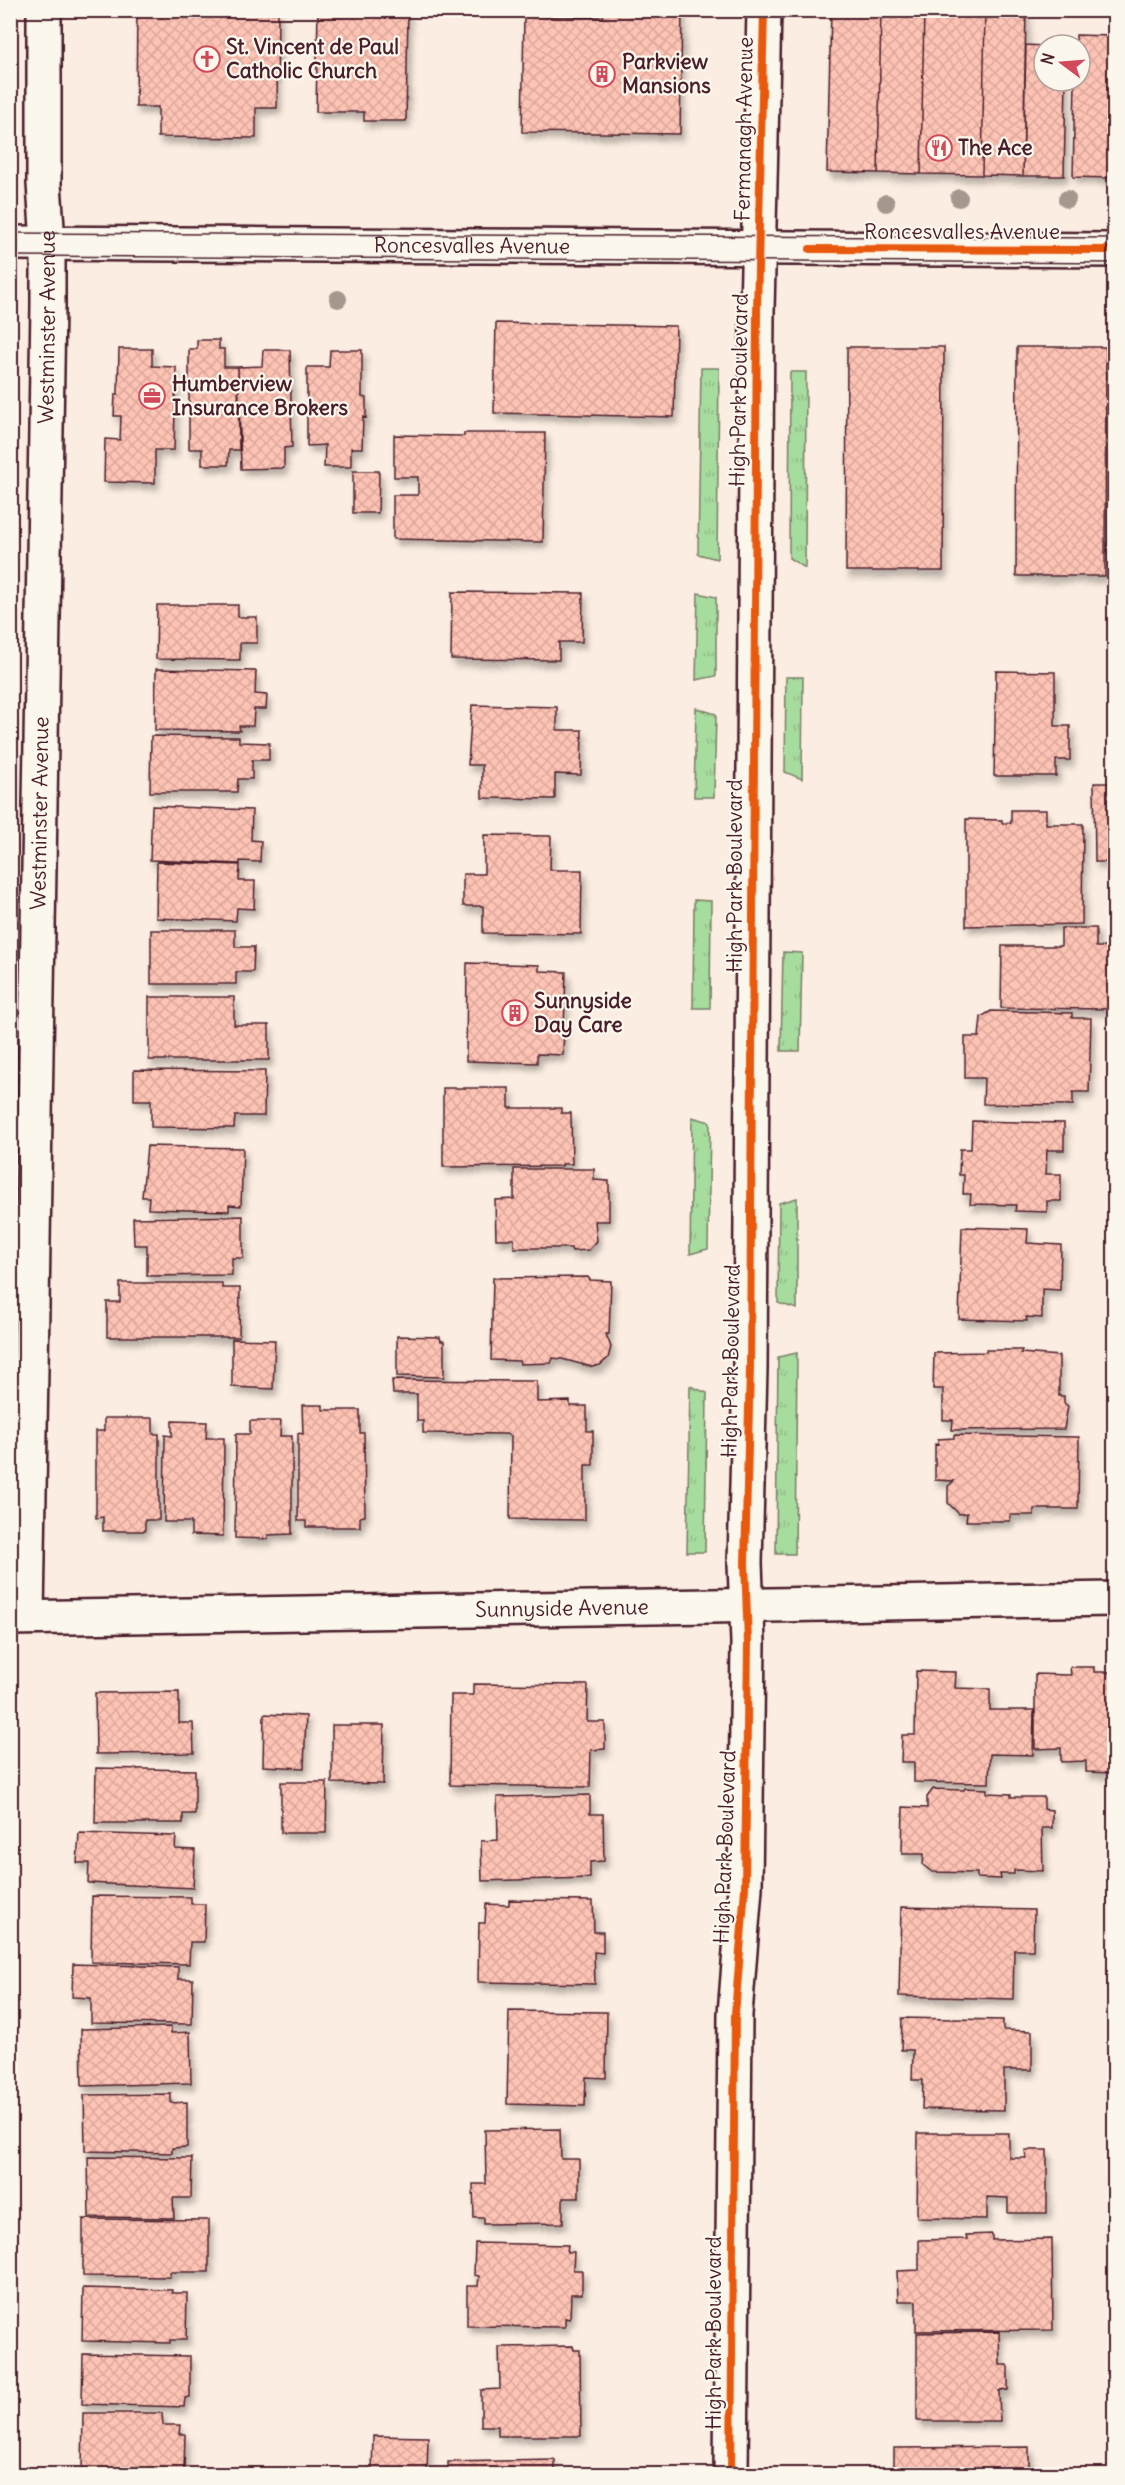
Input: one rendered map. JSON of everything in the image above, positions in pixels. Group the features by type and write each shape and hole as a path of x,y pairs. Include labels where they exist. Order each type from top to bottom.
{"street":[{"name":"Westminster Avenue","path":"19,1617 48,243 44,184 44,10"},
{"name":"Fermanagh Avenue","path":"759,248 764,10"},
{"name":"Roncesvalles Avenue","path":"10,243 1114,250"},
{"name":"High Park Boulevard","path":"731,2475 735,2014 745,1888 748,1643 745,1605 750,1369 759,248"},
{"name":"Sunnyside Avenue","path":"19,1617 1114,1599"}],"green space":[{"path":"701,368 719,368 717,559 698,554"},
{"path":"790,372 806,372 805,568 789,558"},
{"path":"698,593 716,597 716,676 696,680"},
{"path":"786,677 803,677 802,779 785,772"},
{"path":"696,708 716,714 714,797 694,797"},
{"path":"694,900 711,901 710,1008 693,1008"},
{"path":"783,952 802,953 800,1051 781,1051"},
{"path":"692,1117 710,1122 708,1249 690,1254"},
{"path":"797,1198 797,1309 778,1303 779,1203"},
{"path":"797,1353 795,1554 776,1554 778,1357"},
{"path":"690,1386 707,1393 705,1552 687,1552"}],"building":[{"name":"St. Vincent de Paul Catholic Church","path":"137,10 278,10 277,108 256,108 256,138 158,137 158,107 136,107"},
{"path":"318,10 408,13 406,121 364,121 364,112 316,112"},
{"name":"Parkview Mansions","path":"603,10 682,10 680,134 522,132 524,16 603,17"},
{"path":"831,10 881,10 878,173 827,172"},
{"path":"881,10 924,10 921,174 878,173"},
{"path":"924,10 985,10 982,175 921,174"},
{"path":"985,10 1026,10 1023,176 982,175"},
{"path":"1092,35 1112,36 1109,178 1073,177 1075,93 1092,93"},
{"path":"1112,36 1114,36 1114,178 1109,178"},
{"path":"1026,45 1032,45 1032,93 1066,93 1064,176 1023,176"},
{"path":"496,323 676,326 674,417 494,413"},
{"path":"197,340 219,340 219,349 224,349 224,367 238,367 239,450 229,450 228,465 202,465 202,449 189,449 189,349 197,349"},
{"path":"847,347 944,347 943,571 846,571"},
{"path":"1017,347 1106,347 1105,576 1016,576"},
{"path":"119,349 152,349 152,366 176,367 174,450 155,450 155,483 104,482 105,439 120,440 121,416 114,416 115,394 118,394"},
{"path":"263,350 290,350 292,447 284,448 284,468 241,469 238,367 262,366"},
{"path":"330,350 362,350 362,397 366,398 366,418 363,417 362,448 351,448 351,467 324,467 325,445 307,446 307,367 329,367"},
{"path":"464,433 545,433 543,542 393,539 393,495 418,495 418,477 394,477 394,435 464,436"},
{"path":"353,471 379,471 378,513 353,513"},
{"path":"452,592 583,593 582,642 559,642 559,660 451,659"},
{"path":"157,605 238,605 238,617 257,617 257,643 240,643 240,660 156,659"},
{"path":"1112,619 1114,619 1114,707 1112,707"},
{"path":"156,669 256,671 255,694 267,695 266,709 254,709 253,726 239,726 240,731 155,730"},
{"path":"996,671 1055,672 1055,726 1070,726 1070,760 1056,760 1056,776 994,776"},
{"path":"472,705 557,707 557,730 582,730 581,775 555,774 555,799 482,798 482,765 468,765"},
{"path":"151,736 239,737 239,742 269,743 269,760 252,760 252,779 238,779 237,792 150,792"},
{"path":"1094,783 1114,783 1114,862 1095,862"},
{"path":"152,806 252,810 251,840 261,841 260,862 240,861 240,864 150,860"},
{"path":"1011,810 1046,810 1046,824 1083,824 1082,924 966,926 966,819 1002,820 1002,823 1011,823"},
{"path":"484,835 551,836 550,870 582,870 581,934 483,933 483,906 463,906 463,874 484,874"},
{"path":"157,862 240,865 239,881 255,881 254,909 237,908 236,921 156,918"},
{"path":"1061,928 1096,928 1096,947 1114,947 1114,1009 1001,1008 1002,946 1061,946"},
{"path":"151,930 235,930 235,947 254,947 253,972 236,972 236,984 151,984"},
{"name":"Sunnyside Day Care","path":"467,963 539,965 539,971 566,972 563,1055 537,1054 537,1063 466,1061"},
{"path":"149,997 234,997 234,1025 269,1025 269,1060 149,1060"},
{"path":"991,1011 1072,1013 1072,1018 1091,1018 1089,1092 1073,1092 1073,1105 983,1104 984,1078 965,1078 965,1037 979,1037 981,1017"},
{"path":"134,1070 265,1071 264,1116 235,1116 234,1128 151,1127 151,1100 134,1100"},
{"path":"443,1088 509,1088 509,1108 561,1108 561,1113 571,1113 572,1164 443,1167"},
{"path":"972,1121 1064,1123 1064,1150 1047,1150 1046,1174 1061,1174 1061,1201 1047,1201 1047,1212 1015,1211 1016,1205 970,1204 971,1194 963,1194 964,1175 959,1175 960,1149 971,1149"},
{"path":"147,1146 243,1148 241,1206 229,1205 229,1211 148,1209 149,1197 142,1197"},
{"path":"514,1169 594,1169 594,1180 609,1181 609,1221 595,1221 597,1241 589,1250 514,1248 514,1239 496,1239 495,1200 514,1199"},
{"path":"243,1216 243,1258 232,1258 232,1275 147,1276 147,1245 134,1245 133,1218"},
{"path":"962,1227 1028,1229 1027,1243 1061,1245 1060,1290 1042,1289 1042,1318 1026,1317 1027,1321 959,1319"},
{"path":"588,1277 590,1280 611,1281 609,1334 606,1334 611,1347 608,1358 600,1365 592,1367 553,1358 551,1363 520,1364 519,1361 491,1360 493,1278"},
{"path":"120,1283 222,1283 222,1288 240,1288 239,1337 107,1337 107,1302 120,1302"},
{"path":"397,1336 440,1337 441,1341 444,1341 444,1377 397,1376"},
{"path":"232,1339 275,1340 273,1389 232,1387"},
{"path":"986,1350 1022,1350 1021,1353 1059,1356 1059,1396 1064,1396 1064,1403 1068,1406 1064,1429 952,1430 953,1420 943,1420 943,1389 933,1389 934,1353 986,1352"},
{"path":"392,1380 537,1381 537,1402 570,1401 570,1406 587,1406 587,1431 593,1431 593,1465 585,1465 585,1520 510,1519 511,1436 506,1434 423,1433 423,1421 417,1421 417,1394 393,1394"},
{"path":"302,1405 323,1405 323,1410 360,1410 360,1433 364,1433 365,1516 360,1517 360,1527 306,1527 306,1521 298,1521 298,1433 303,1434"},
{"path":"104,1418 153,1418 153,1434 159,1434 159,1520 145,1520 145,1531 103,1531 103,1517 96,1518 96,1431 104,1431"},
{"path":"172,1421 207,1422 206,1438 224,1438 223,1536 191,1535 191,1522 164,1522 165,1435 172,1436"},
{"path":"250,1421 281,1421 280,1436 292,1436 292,1534 268,1535 268,1539 235,1538 236,1434 250,1434"},
{"path":"954,1435 1079,1437 1078,1509 1034,1509 1034,1515 1010,1515 1010,1521 966,1521 967,1513 959,1514 948,1503 948,1486 954,1481 935,1480 935,1444 938,1445 938,1439 954,1438"},
{"path":"1070,1667 1094,1667 1094,1672 1114,1672 1114,1773 1086,1772 1086,1761 1061,1762 1061,1748 1035,1749 1035,1674 1071,1675"},
{"path":"916,1671 956,1672 955,1688 990,1689 990,1710 1034,1710 1033,1755 990,1754 989,1783 914,1782 914,1762 901,1762 902,1735 915,1735"},
{"path":"473,1684 588,1685 587,1722 605,1722 605,1749 591,1750 590,1787 450,1785 451,1695 473,1695"},
{"path":"179,1692 179,1723 193,1723 194,1753 96,1754 95,1693"},
{"path":"264,1714 306,1716 304,1768 263,1766"},
{"path":"332,1725 384,1725 383,1784 332,1783"},
{"path":"96,1768 195,1770 195,1814 183,1814 183,1823 95,1823"},
{"path":"281,1782 327,1782 326,1833 281,1833"},
{"path":"965,1788 987,1789 987,1793 1011,1794 1011,1797 1044,1797 1044,1809 1052,1810 1052,1828 1042,1828 1043,1871 1014,1870 1014,1874 1000,1874 1001,1879 977,1878 977,1873 932,1872 923,1865 924,1854 902,1854 903,1807 927,1808 927,1797 933,1789 964,1790"},
{"path":"590,1795 590,1814 603,1814 604,1861 590,1862 590,1878 482,1881 481,1841 498,1840 497,1797"},
{"path":"79,1833 176,1836 175,1849 195,1850 193,1888 88,1883 89,1863 77,1863"},
{"path":"92,1896 191,1897 191,1904 205,1904 204,1942 190,1942 189,1964 91,1962"},
{"path":"509,1900 593,1901 594,1932 603,1932 603,1953 594,1952 595,1984 478,1982 479,1923 485,1923 486,1904 509,1905"},
{"path":"901,1907 1034,1910 1033,1950 1014,1950 1013,1999 899,1996"},
{"path":"73,1964 178,1967 178,1979 193,1979 192,2024 91,2023 91,1998 72,1997"},
{"path":"509,2011 607,2012 606,2078 586,2077 585,2106 507,2104"},
{"path":"902,2018 1003,2020 1003,2030 1032,2031 1032,2070 1004,2070 1004,2110 922,2109 923,2080 912,2080 913,2050 901,2050"},
{"path":"171,2027 171,2033 190,2032 191,2083 82,2086 81,2029"},
{"path":"171,2094 171,2103 187,2102 187,2147 172,2148 172,2153 85,2151 84,2095"},
{"path":"560,2129 561,2159 579,2159 579,2198 563,2198 563,2223 484,2224 484,2218 474,2218 473,2184 486,2184 485,2130"},
{"path":"918,2133 1009,2133 1009,2158 1026,2158 1025,2150 1047,2150 1047,2213 1008,2213 1008,2198 987,2197 987,2219 917,2218"},
{"path":"88,2157 192,2158 191,2198 173,2198 174,2218 89,2217"},
{"path":"1108,2175 1114,2175 1114,2234 1107,2234"},
{"path":"83,2219 209,2220 209,2272 170,2272 170,2277 83,2276"},
{"path":"992,2234 992,2240 1052,2239 1053,2330 916,2331 916,2301 898,2301 897,2271 919,2270 919,2240 967,2239 966,2235"},
{"path":"475,2243 568,2245 567,2252 574,2252 573,2270 582,2270 582,2294 571,2294 570,2319 565,2318 565,2327 467,2326 467,2286 478,2286 479,2276 474,2275"},
{"path":"1109,2243 1114,2243 1114,2283 1108,2283"},
{"path":"83,2288 172,2290 172,2293 187,2293 186,2340 170,2340 170,2343 82,2341"},
{"path":"999,2332 1000,2365 1008,2365 1008,2390 999,2391 1000,2421 917,2421 917,2333"},
{"path":"573,2346 574,2350 580,2350 581,2436 498,2436 498,2426 481,2426 481,2390 500,2389 499,2347"},
{"path":"83,2354 190,2356 190,2397 185,2398 184,2407 82,2404"},
{"path":"83,2413 162,2413 163,2425 180,2425 179,2434 185,2434 184,2471 82,2471"},
{"path":"373,2436 428,2437 427,2474 372,2474"},
{"path":"1029,2447 1029,2474 894,2474 894,2448"},
{"path":"555,2460 555,2474 448,2474 448,2462"}],"tram line":[{"path":"10,233 1114,238"},
{"path":"10,256 1114,263"}],"cycle path":[{"path":"731,2474 735,2014 745,1888 748,1643 745,1563 750,1369 757,311 764,10"},
{"path":"810,249 1114,250"}],"place":[{"name":"St. Vincent de Paul Catholic Church","path":"207,59"},
{"name":"Parkview Mansions","path":"602,74"},
{"name":"The Ace","path":"939,148"},
{"name":"Humberview Insurance Brokers","path":"152,396"},
{"name":"Sunnyside Day Care","path":"515,1013"}]}
